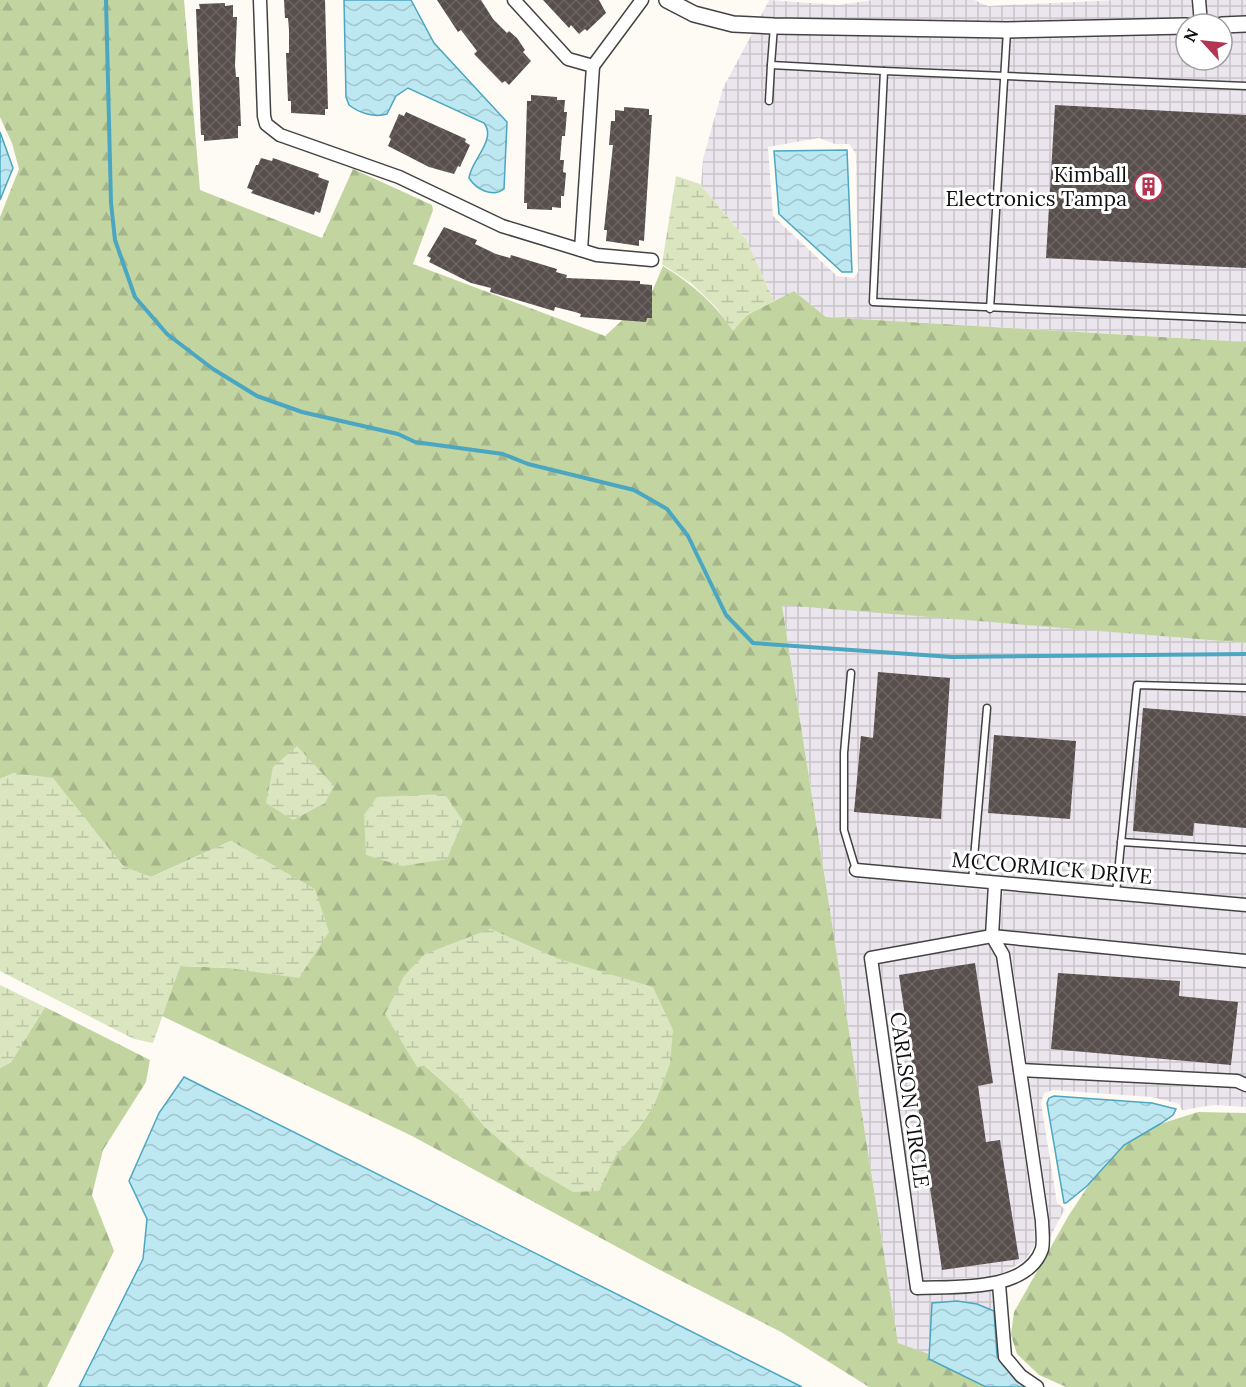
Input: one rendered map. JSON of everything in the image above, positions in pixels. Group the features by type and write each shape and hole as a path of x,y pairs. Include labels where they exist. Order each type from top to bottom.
{"street":[{"path":"260,0 264,116 267,124 274,131 399,177 502,226 606,256 652,260"},
{"path":"514,0 568,59 593,66"},
{"path":"581,250 593,66 642,0"},
{"path":"667,0 694,14 733,24 1008,30 1174,26"},
{"name":"MCCORMICK DRIVE","path":"856,870 1246,905"},
{"name":"CARLSON CIRCLE","path":"996,884 992,936 1003,955 1042,1221 1042,1248 1031,1266 999,1284 917,1288 871,958 992,936 1246,961"},
{"path":"1020,1070 1237,1081 1246,1085"},
{"path":"999,1284 1005,1356 1022,1376 1038,1387"}],"lane":[{"path":"769,101 774,26"},
{"path":"990,309 1008,30"},
{"path":"771,65 1246,86"},
{"path":"884,71 873,302 1246,319"},
{"path":"851,673 844,753 844,831 856,870"},
{"path":"1116,893 1137,685 1246,688"},
{"path":"972,881 987,708"},
{"path":"1121,842 1246,850"}],"shaded area":[{"path":"769,0 838,5 873,0 974,0 988,6 1117,0 1246,0 1246,17 1234,17 1234,12 1174,12 1174,19 1007,23 760,18"},
{"path":"1246,31 1246,342 826,317 794,291 774,301 746,239 701,185 703,159 723,88 753,32 1174,33 1174,72 1234,72 1234,32","holes":["819,138 835,144 849,144 856,154 858,272 854,278 837,276 773,216 768,147"]},
{"path":"782,604 1246,643 1246,898 848,862 848,876 987,890 985,930 869,951 864,959 909,1288 918,1295 992,1291 994,1311 977,1304 932,1303 929,1354 898,1344"},
{"path":"1003,891 1246,912 1246,954 1000,930"},
{"path":"989,944 996,957 1034,1221 1035,1245 1025,1260 997,1277 923,1280 879,964"},
{"path":"1005,944 1246,968 1246,1078 1236,1074 1027,1063 1011,955"},
{"path":"1029,1077 1235,1088 1246,1093 1246,1107 1214,1105 1182,1110 1179,1104 1152,1097 1053,1090 1044,1093 1041,1103 1057,1203 1065,1209 1050,1237 1049,1215"}],"green space":[{"path":"0,0 184,0 200,190 322,238 353,169 432,205 433,210 413,264 605,336 651,294 663,266 701,294 733,330 747,315 794,291 826,317 1246,342 1246,643 782,605 898,1343 929,1354 929,1359 986,1387 869,1387 781,1332 658,1269 412,1136 162,1016 180,966 228,968 269,863 231,841 151,877 124,867 93,830 14,773 0,779 0,217 19,169 12,143 0,117","holes":["490,929 556,958 655,1103 639,1128 615,1156 598,1191 486,1128 460,1097 424,1065 417,1067"]},
{"path":"676,176 700,184 746,239 774,301 747,315 733,331 716,307 692,284 662,264"},
{"path":"297,746 334,786 325,803 293,820 266,803 273,767"},
{"path":"14,773 53,778 124,867 151,877 231,841 315,889 329,932 299,978 228,968 180,966 153,1043 134,1039 0,971 0,779"},
{"path":"445,794 463,821 447,859 402,866 366,855 364,815 377,797"},
{"path":"490,929 556,958 653,987 673,1030 670,1064 655,1103 639,1128 615,1156 599,1191 573,1192 530,1167 486,1128 460,1097 424,1065 417,1067 385,1014 404,976 425,954"},
{"path":"0,985 45,1007 11,1062 0,1068"},
{"path":"45,1007 150,1060 146,1082 103,1150 92,1195 114,1251 47,1387 0,1387 0,1068 11,1062"},
{"path":"1198,1112 1246,1113 1246,1387 1066,1387 1039,1375 1017,1354 1011,1335 1014,1312 1069,1215 1094,1177 1124,1145 1160,1124"}],"water":[{"path":"344,0 411,0 434,43 507,122 504,189 494,193 485,191 469,178 487,136 484,123 408,88 396,96 387,114 367,114 349,105 346,97"},
{"path":"0,132 13,168 0,200"},
{"path":"847,150 852,272 842,272 779,214 774,151"},
{"path":"184,1077 802,1387 79,1387 143,1259 147,1219 129,1181 159,1113"},
{"path":"1054,1096 1152,1103 1176,1109 1173,1115 1160,1124 1124,1145 1087,1186 1064,1203 1047,1103 1049,1098"},
{"path":"957,1301 977,1304 994,1311 997,1356 1024,1387 986,1387 929,1359 932,1303"}],"building":[{"path":"284,0 325,0 328,109 325,109 325,115 291,113 291,101 288,101 286,53 289,53 289,30 288,18 285,18"},
{"path":"437,0 481,0 493,19 507,33 509,31 517,38 525,50 523,52 531,61 509,85 505,81 502,83 474,54 477,51 461,30 458,32"},
{"path":"543,0 599,0 606,13 587,31 585,29 579,34 571,25 569,28"},
{"path":"225,3 225,6 233,5 233,17 237,17 235,65 236,77 239,77 241,126 238,126 238,138 204,141 204,135 201,135 196,9 200,9 199,4"},
{"path":"531,95 557,97 557,100 565,100 564,112 567,112 565,136 562,136 560,160 564,160 563,172 566,173 561,208 527,209 527,203 524,203 527,101 531,101"},
{"name":"Kimball Electronics Tampa","path":"1055,105 1246,115 1246,268 1046,258"},
{"path":"624,107 649,109 649,115 652,115 644,241 639,240 639,246 606,241 607,230 604,230 613,145 609,145 611,121 615,121 615,110 624,111"},
{"path":"406,112 466,139 465,142 470,145 460,167 458,166 454,174 429,167 388,146 391,139 389,137 399,114 404,116"},
{"path":"261,158 272,161 273,158 319,174 318,177 329,181 320,213 315,211 314,215 251,193 253,190 247,188"},
{"path":"444,227 477,240 475,244 496,254 510,258 511,255 557,269 556,272 567,275 566,278 640,281 640,284 652,285 652,318 647,318 646,322 580,317 581,314 575,312 555,307 554,311 490,292 491,288 471,283 429,262 431,258 427,256"},
{"path":"878,672 950,678 941,819 854,812 861,736 873,738"},
{"path":"1143,708 1246,716 1246,828 1194,823 1193,836 1133,831"},
{"path":"994,735 1076,741 1070,819 988,813"},
{"path":"975,963 993,1083 978,1086 986,1142 1000,1140 1019,1259 942,1270 899,975"},
{"path":"1058,973 1180,981 1179,996 1238,1002 1231,1065 1051,1049"}],"waterway":[{"path":"106,0 111,203 115,240 135,297 167,334 213,369 257,396 302,412 398,434 415,442 503,454 528,464 634,490 667,509 688,536 726,615 753,643 952,657 1246,654"}],"place":[{"name":"Kimball Electronics Tampa","path":"1148,186"}]}
